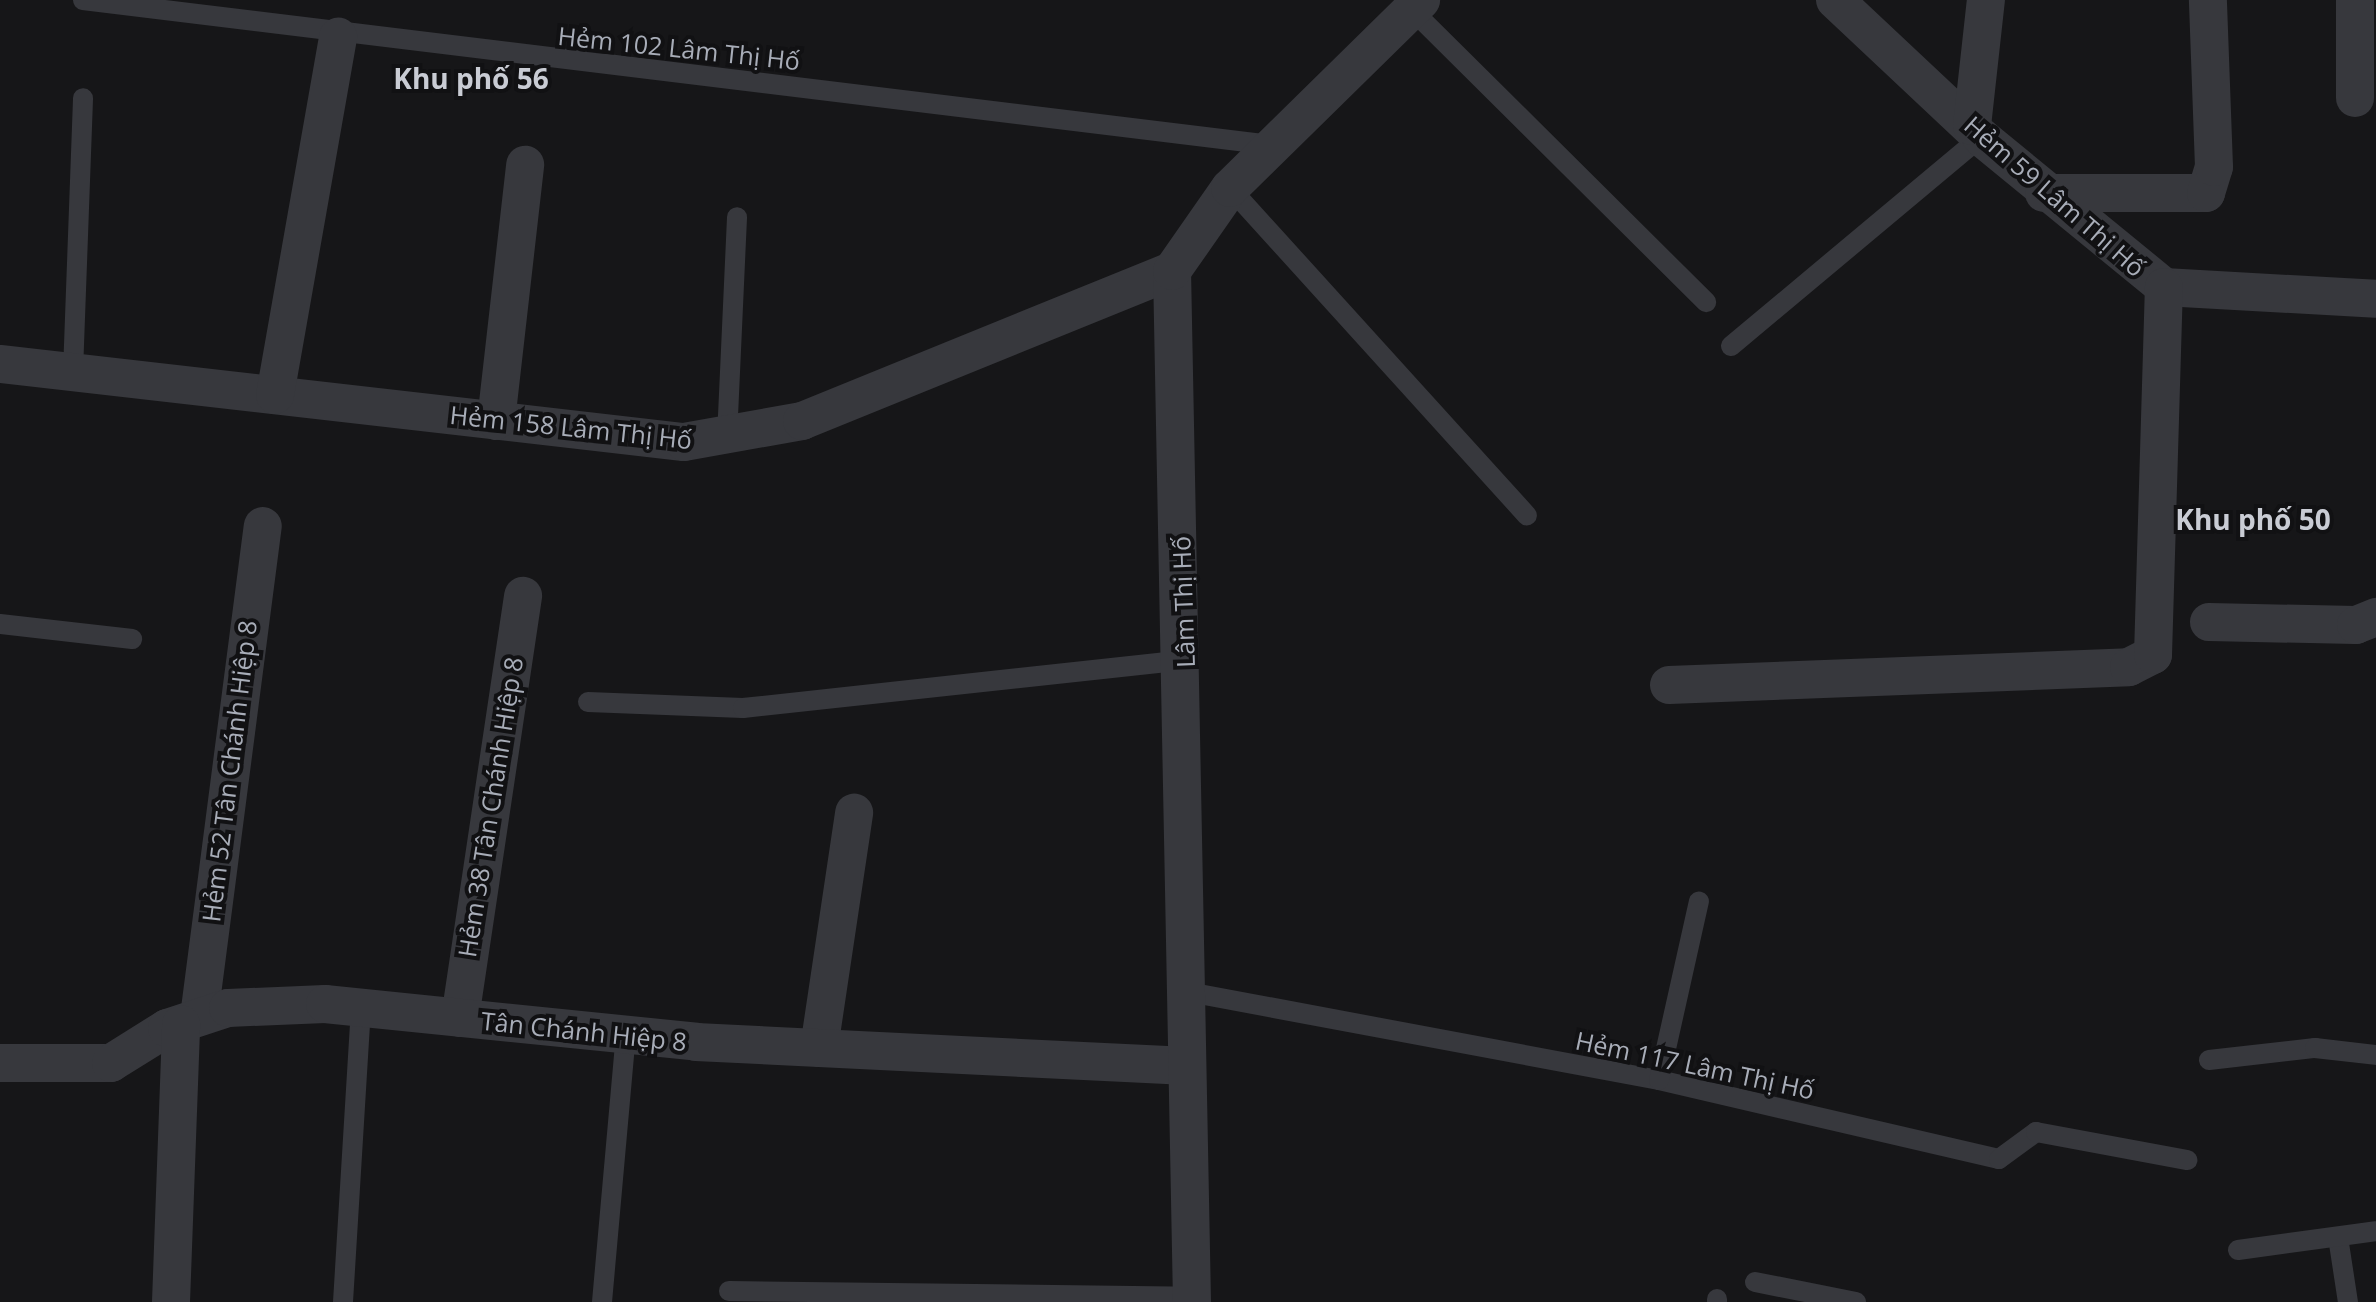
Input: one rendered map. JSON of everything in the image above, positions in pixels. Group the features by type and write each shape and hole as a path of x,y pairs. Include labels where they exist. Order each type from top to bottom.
{"street":[{"name":"Hẻm 59 Lâm Thị Hố","path":"1835,0 2044,193 2164,287 2376,298"},
{"path":"1976,132 1986,0"},
{"path":"2044,193 2206,193 2214,167 2208,0"},
{"path":"2355,0 2356,98"},
{"path":"1172,271 1230,188 1270,144 1416,5"},
{"path":"274,395 338,37"},
{"path":"496,420 524,164"},
{"name":"Hẻm 158 Lâm Thị Hố","path":"0,364 496,420 727,438 802,421 1172,271"},
{"name":"Lâm Thị Hố","path":"1172,271 1185,660 1182,1066 1192,1300"},
{"path":"1669,686 2129,666 2153,655 2164,287"},
{"name":"Hẻm 52 Tân Chánh Hiệp 8","path":"172,1302 190,1020 263,526"},
{"name":"Hẻm 38 Tân Chánh Hiệp 8","path":"460,1018 523,596"},
{"path":"2209,622 2356,625 2376,617"},
{"path":"819,1048 854,813"},
{"name":"Tân Chánh Hiệp 8","path":"0,1063 111,1062 190,1020 228,1008 361,1008 626,1035 1182,1066"}],"lane":[{"name":"Hẻm 102 Lâm Thị Hố","path":"83,0 338,37 1270,144"},
{"path":"1416,5 1706,302"},
{"path":"73,372 82,98"},
{"path":"1732,346 1976,132"},
{"path":"1230,188 1527,516"},
{"path":"727,438 737,217"},
{"path":"0,624 132,639"},
{"path":"588,702 743,708 1185,660"},
{"path":"1659,1080 1698,901"},
{"name":"Hẻm 117 Lâm Thị Hố","path":"1183,990 1659,1080 1999,1159 2036,1132 2188,1160"},
{"path":"342,1302 361,1008"},
{"path":"602,1302 626,1035"},
{"path":"2210,1060 2315,1048 2376,1055"},
{"path":"2238,1250 2376,1231"},
{"path":"2338,1237 2348,1302"},
{"path":"1756,1282 1810,1298 1856,1302"},
{"path":"729,1290 866,1300 1192,1300"}],"district":[{"name":"Khu phố 56","path":"471,78"},
{"name":"Khu phố 50","path":"2253,519"}]}
